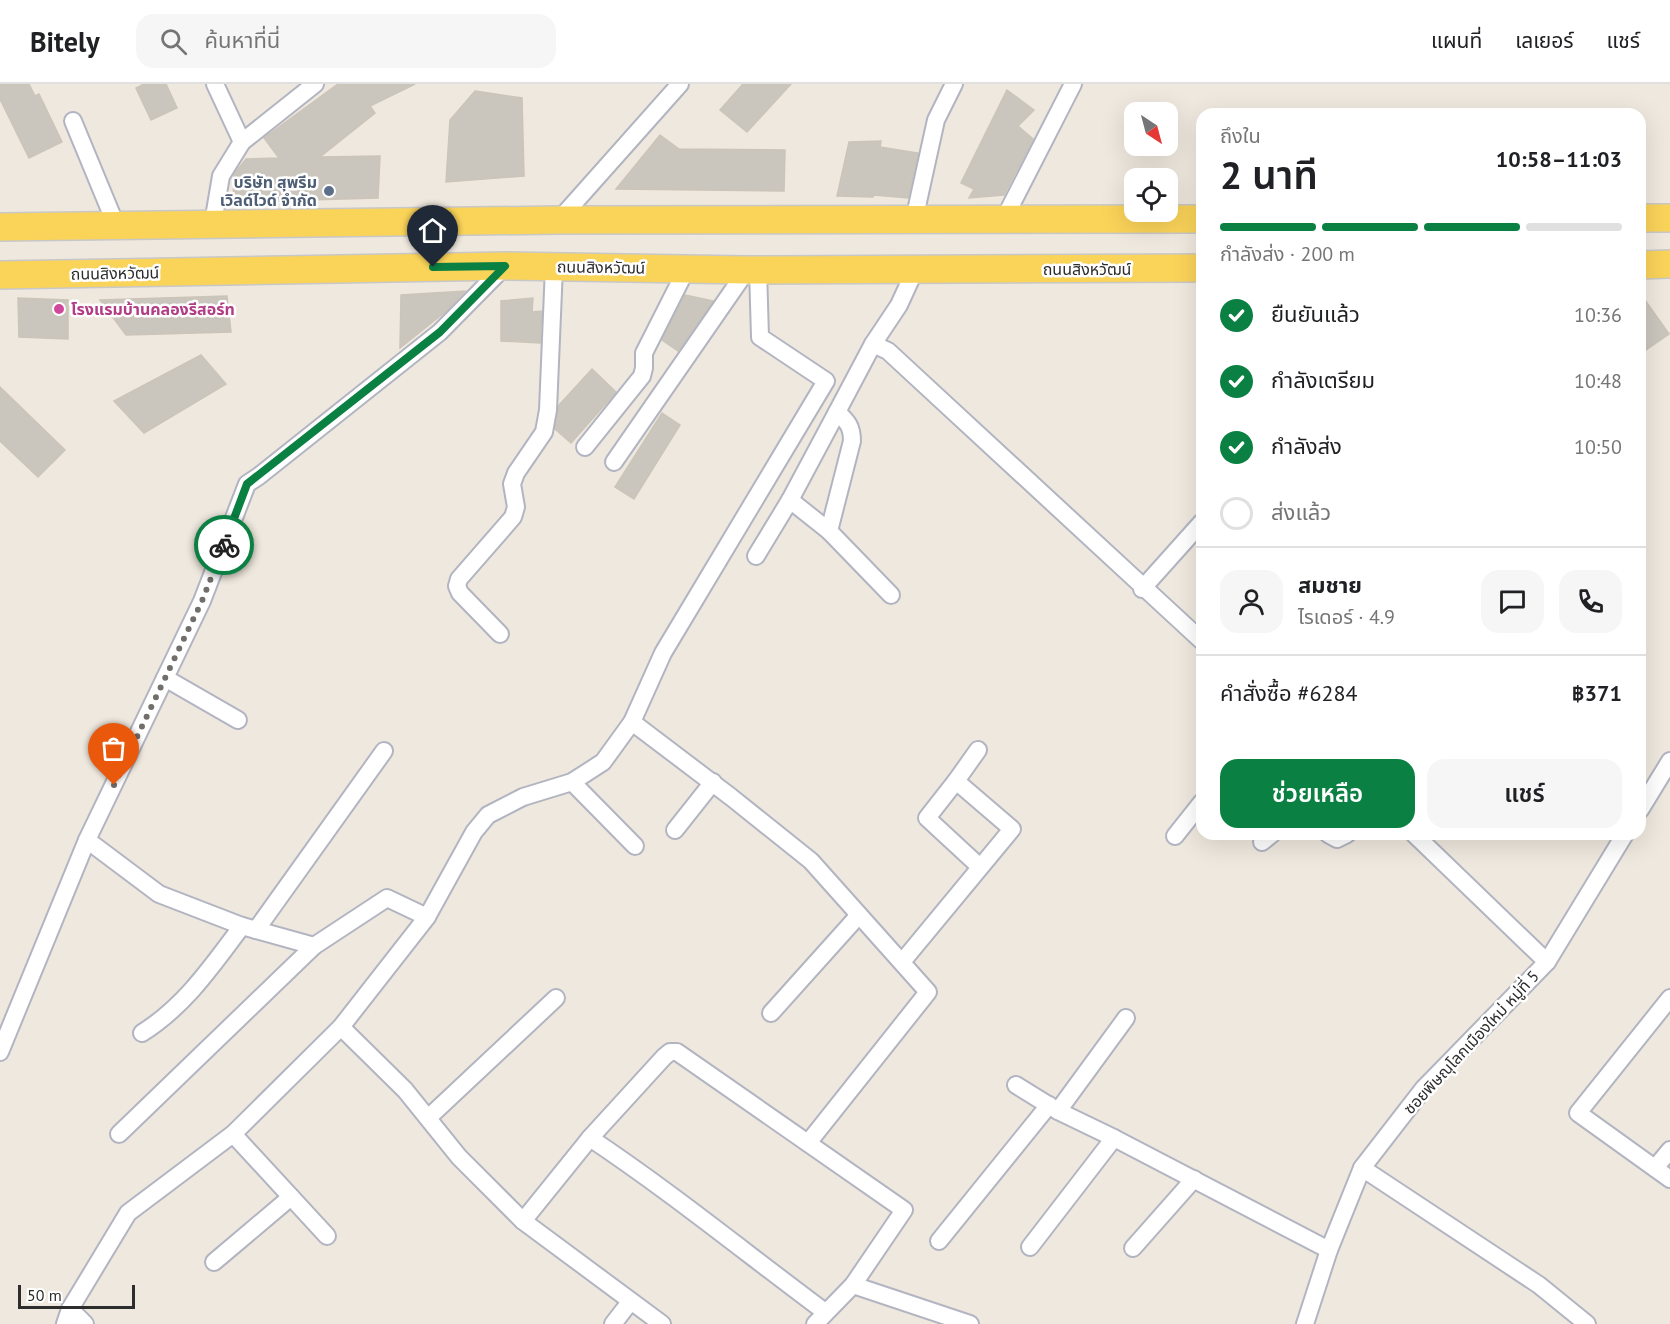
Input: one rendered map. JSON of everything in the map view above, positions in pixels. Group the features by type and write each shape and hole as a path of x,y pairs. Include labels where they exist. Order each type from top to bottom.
{"main road":[{"path":"1646,218 1670,218"},
{"path":"0,227 559,220 1196,219"},
{"path":"1646,265 1670,264"},
{"name":"ถนนสิงหวัฒน์","path":"0,275 505,266 752,270 1196,268"}],"street":[{"path":"214,84 242,142"},
{"path":"213,223 221,176 242,142 315,84"},
{"path":"559,220 680,84"},
{"path":"914,219 936,120 954,84"},
{"path":"1004,219 1073,84"},
{"path":"74,121 116,225"},
{"path":"0,1052 87,840 202,601 247,484 440,332 505,266"},
{"path":"501,634 460,593 457,586 459,579 513,517 516,507 512,484 516,473 544,432 550,398 554,267"},
{"path":"585,447 642,376 644,353 687,268"},
{"path":"614,462 752,270"},
{"path":"85,1324 68,1317 128,1213 233,1134 341,1027 427,917 474,832 488,815 523,797 572,782 603,762 632,723 663,653 826,381 760,337 752,270"},
{"path":"756,556 790,500 873,344 899,305 915,270"},
{"path":"873,344 888,351 1142,589 1196,636"},
{"path":"829,531 852,441 852,429 837,412"},
{"path":"790,500 829,531 891,595"},
{"path":"1142,589 1196,529"},
{"path":"165,678 238,720"},
{"path":"632,723 713,783 811,861 928,992 808,1143"},
{"path":"978,750 927,818 980,867"},
{"path":"142,1033 161,1021 193,991 249,928 384,751"},
{"path":"1646,801 1667,770"},
{"path":"572,782 635,846"},
{"path":"902,962 1012,829 956,782"},
{"path":"675,830 713,783"},
{"path":"1175,836 1196,810"},
{"path":"87,840 159,894 249,928 314,946"},
{"path":"1420,840 1547,962"},
{"name":"ซอยพิษณุโลกเมืองใหม่ หมู่ที่ 5","path":"1305,1324 1329,1250 1362,1168 1424,1088 1547,962 1621,840"},
{"path":"119,1134 314,946 387,898 427,917"},
{"path":"771,1013 859,915"},
{"path":"428,1118 556,998"},
{"path":"1670,998 1578,1113 1670,1179"},
{"path":"939,1241 1053,1108 1126,1018"},
{"path":"341,1027 405,1090 459,1157 523,1221 662,1324"},
{"path":"523,1221 590,1138 670,1052 677,1052 904,1210 853,1285 820,1318 650,1178 590,1138"},
{"path":"1016,1085 1053,1108 1329,1250"},
{"path":"233,1134 327,1236"},
{"path":"1030,1247 1114,1138"},
{"path":"1655,1168 1670,1150"},
{"path":"1362,1168 1539,1286 1587,1324"},
{"path":"1133,1248 1194,1179"},
{"path":"214,1262 291,1197"},
{"path":"853,1285 970,1324"},
{"path":"613,1324 630,1302"}],"building":[{"path":"0,84 29,84 35,96 39,94 62,142 29,158 0,99"},
{"path":"144,84 166,84 177,108 151,120 136,88"},
{"path":"338,84 415,84 370,106 375,113 320,157 380,156 378,198 233,202 234,174 246,159 279,158 264,138"},
{"path":"743,84 791,84 747,132 720,110"},
{"path":"1007,90 1034,110 1018,126 1033,139 1004,195 969,198 974,189 961,183"},
{"path":"475,91 522,98 524,176 446,182 450,120"},
{"path":"660,135 679,149 785,150 784,191 616,189"},
{"path":"881,141 880,147 918,153 908,198 874,195 873,197 837,196 849,142"},
{"path":"465,291 445,312 400,348 401,295"},
{"path":"685,295 713,301 678,351 662,340"},
{"path":"227,296 231,332 126,335 100,300"},
{"path":"18,298 68,300 68,339 19,337"},
{"path":"533,298 532,312 542,311 540,343 501,341 501,301"},
{"path":"1646,301 1669,334 1646,350"},
{"path":"201,355 226,384 144,433 114,401"},
{"path":"592,369 616,392 571,443 555,429 559,405"},
{"path":"0,387 65,450 38,477 0,441"},
{"path":"662,413 680,425 634,499 615,487"}],"way so far":[{"path":"114,785 202,601 224,545"}],"place":[{"name":"บริษัท สุพรีม เวิลด์ไวด์ จำกัด","path":"329,191"},
{"name":"โรงแรมบ้านคลองรีสอร์ท","path":"59,309"}],"route":[{"path":"224,545 247,484 440,332 505,266 433,267"}]}
